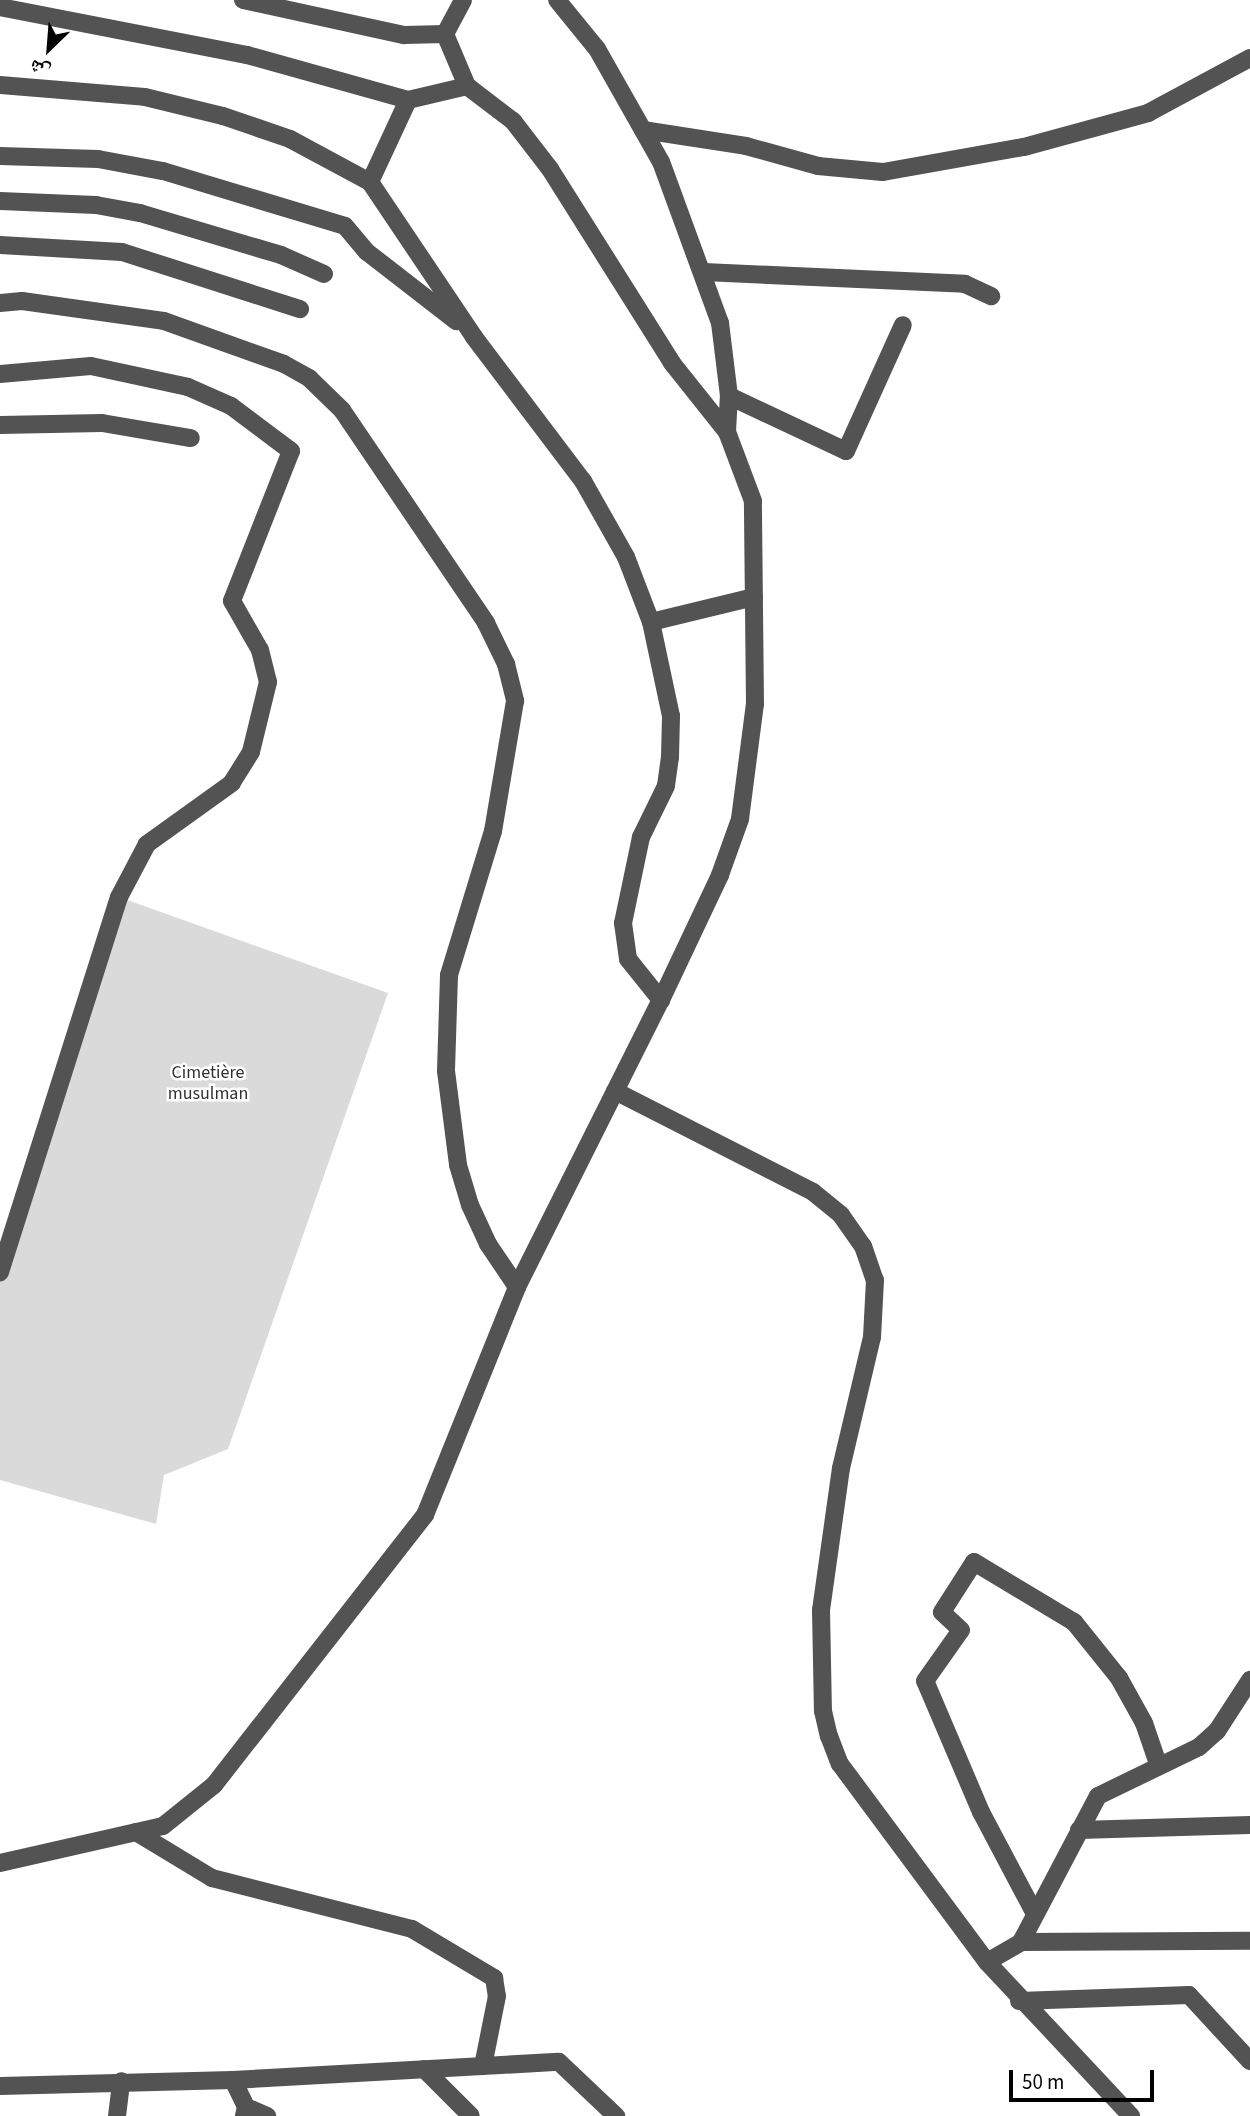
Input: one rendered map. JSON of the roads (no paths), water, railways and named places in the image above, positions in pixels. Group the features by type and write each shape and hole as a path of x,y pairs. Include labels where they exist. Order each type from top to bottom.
{"street":[{"path":"243,0 404,34 444,34"},
{"path":"444,34 463,0"},
{"path":"557,0 597,49 661,162 704,272 720,323 729,396 727,432"},
{"path":"0,8 247,55 408,100 467,86"},
{"path":"0,1863 163,1826 214,1785 425,1515 517,1287 661,1000 720,875 740,819 755,704 753,501 727,432 672,363 550,169 513,121 467,86 444,34"},
{"path":"643,130 746,146 818,166 883,172 1024,147 1148,113 1250,58"},
{"path":"0,85 145,97 223,116 290,139 370,182 474,337 583,481 626,557 651,622 671,716 670,757 666,786 641,837 623,923 628,959 661,1000"},
{"path":"370,182 408,100"},
{"path":"0,156 98,159 163,171 345,226 367,252 474,337"},
{"path":"0,201 96,205 140,213 269,251 324,274"},
{"path":"0,245 122,252 300,309"},
{"path":"704,272 965,284 991,296"},
{"path":"0,303 35,303 164,321 284,363 309,378 342,410 486,623 506,664 513,714 493,831 449,975 446,1071 458,1165 470,1205 488,1244 517,1287"},
{"path":"729,396 846,452 903,325"},
{"path":"0,374 91,366 188,387 231,406 291,451 232,601 260,650 268,682 251,752 232,783 147,844 119,897 0,1273"},
{"path":"0,425 102,423 191,438"},
{"path":"651,622 723,600 754,597"},
{"path":"615,1091 813,1192 841,1215 863,1246 875,1280 873,1338 829,1534 821,1610 823,1711 840,1764 987,1962 1019,2001 1131,2116"},
{"path":"1035,1914 981,1812 925,1681 961,1630 942,1612 974,1562 1074,1622 1119,1678 1144,1723 1158,1764"},
{"path":"1021,1942 1098,1796 1158,1764 1199,1747 1217,1731 1250,1680"},
{"path":"1079,1830 1250,1825"},
{"path":"136,1832 212,1878 412,1930 494,1978 497,1996 483,2066"},
{"path":"987,1962 1021,1942 1250,1941"},
{"path":"1019,2001 1189,1995 1250,2061"},
{"path":"0,2086 233,2080 559,2062 615,2116"},
{"path":"424,2070 471,2116"},
{"path":"233,2080 245,2111 267,2116"},
{"path":"117,2116 121,2081"}],"park label":[{"name":"Cimetière musulman","path":"208,1084"}]}
